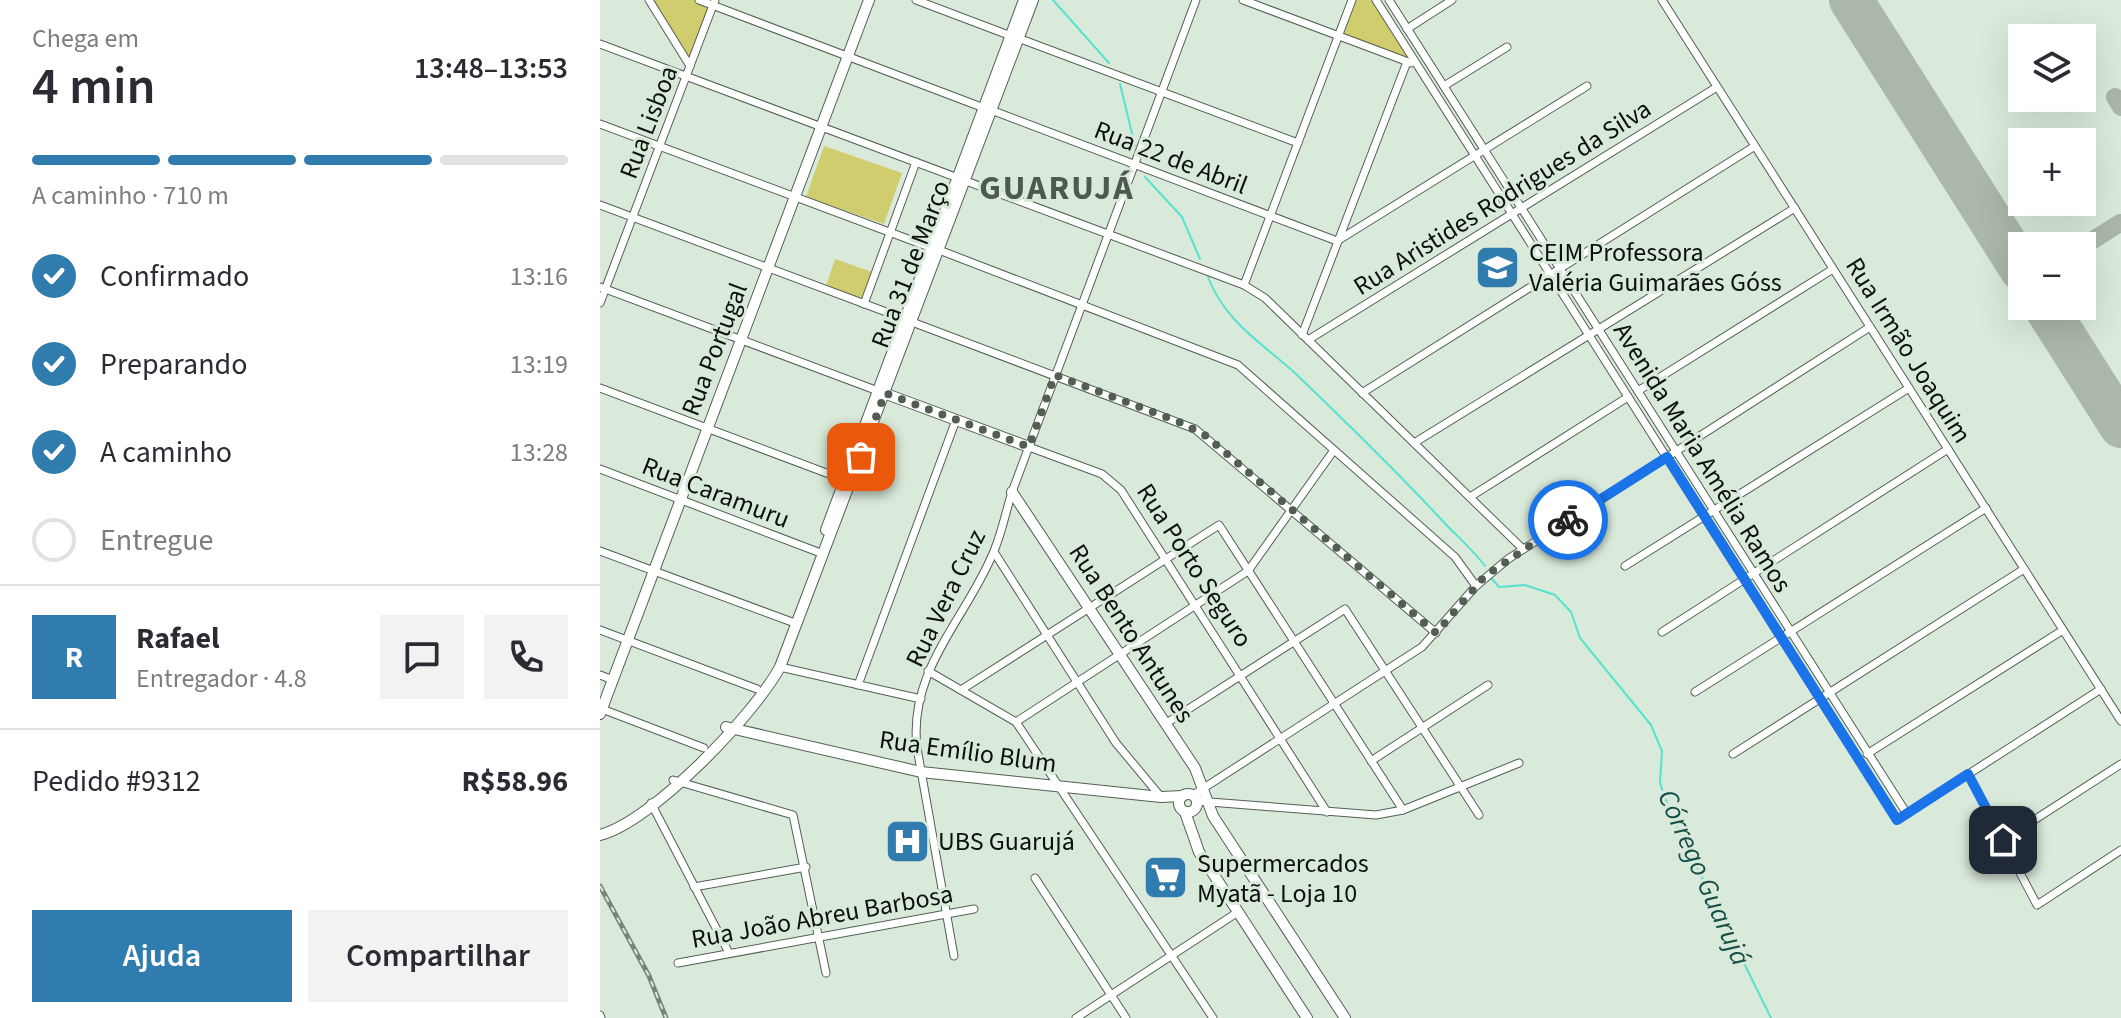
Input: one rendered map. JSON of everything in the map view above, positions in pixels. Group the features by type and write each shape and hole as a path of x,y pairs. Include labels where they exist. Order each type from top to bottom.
{"main road":[{"name":"Rua Portugal","path":"601,712 869,0"},
{"name":"Rua 31 de Março","path":"1015,37 1024,0"},
{"name":"Rua 31 de Março","path":"600,835 618,830 677,781 780,667 1015,37 1033,0"},
{"name":"Rua 31 de Março","path":"677,781 704,748 728,727 773,666 882,392"},
{"name":"Rua Porto Seguro","path":"882,392 1029,447"},
{"name":"Rua Bento Antunes","path":"1012,492 1195,768 1203,789 1192,802"},
{"name":"Rua Emílio Blum","path":"728,727 921,772 1192,802"},
{"path":"1192,802 1213,816 1345,1018"},
{"path":"1192,802 1199,852 1307,1018"}],"street":[{"path":"649,0 690,66"},
{"name":"Rua 22 de Abril","path":"699,0 714,3 1337,241"},
{"path":"916,0 1298,143"},
{"name":"Rua Vera Cruz","path":"954,956 915,734 928,671 994,552 1012,492 1196,0"},
{"path":"1243,0 1435,73"},
{"path":"1244,285 1352,0"},
{"name":"Avenida Maria Amélia Ramos","path":"1376,0 1897,820 1907,814 1389,0"},
{"path":"1407,29 1452,0"},
{"name":"Rua Irmão Joaquim","path":"1662,0 2121,721"},
{"name":"Rua Lisboa","path":"600,303 603,288 714,3"},
{"path":"600,44 1244,285 1265,298 1523,549"},
{"path":"1444,86 1507,47"},
{"path":"1305,338 1337,241 1407,62"},
{"path":"1337,241 1587,86"},
{"name":"Rua Aristides Rodrigues da Silva","path":"1305,338 1717,87"},
{"path":"600,124 1238,365 1455,557 1476,586"},
{"path":"1362,393 1755,146"},
{"path":"864,304 916,162"},
{"path":"600,205 1195,429 1436,633"},
{"path":"1414,443 1795,208"},
{"path":"1638,391 1833,269"},
{"name":"Rua Porto Seguro","path":"603,288 882,392"},
{"path":"1203,789 1436,633 1476,586 1523,549 1870,327"},
{"path":"600,388 845,480"},
{"path":"1625,566 1909,388"},
{"path":"1470,497 1628,397"},
{"path":"858,685 956,420"},
{"name":"Rua Porto Seguro","path":"1029,447 1102,474 1116,484 1327,812"},
{"path":"1662,632 1948,449"},
{"path":"1016,722 1248,571 1334,450"},
{"name":"Rua Caramuru","path":"600,469 818,552"},
{"path":"1695,692 1986,508"},
{"path":"961,690 1219,525 1403,810"},
{"path":"600,551 792,622"},
{"path":"994,552 1122,751 1161,797"},
{"path":"1733,754 2024,569"},
{"path":"1165,724 1345,609 1479,815"},
{"path":"600,630 757,689"},
{"path":"1858,759 2063,630"},
{"path":"780,667 921,699"},
{"path":"928,671 1016,722 1213,1018"},
{"path":"600,675 613,680"},
{"path":"1371,761 1488,685"},
{"path":"1907,814 2101,689"},
{"path":"601,712 704,748"},
{"name":"Rua Emílio Blum","path":"1192,802 1376,815 1403,810 1519,763"},
{"path":"2003,840 2121,764"},
{"path":"1968,774 2037,905 2121,850"},
{"path":"677,781 788,811 796,820 826,973"},
{"path":"651,804 729,953"},
{"path":"694,887 806,867"},
{"path":"1035,878 1126,1018"},
{"name":"Rua João Abreu Barbosa","path":"678,963 974,909"},
{"path":"1076,1018 1238,912"}],"shaded area":[{"path":"649,0 699,0 713,5 690,66"},
{"path":"1352,0 1376,0 1418,66 1338,36"},
{"path":"824,146 902,173 884,224 806,197"},
{"path":"835,259 875,273 864,304 825,289"}],"waterway":[{"name":"Córrego Guarujá","path":"1053,0 1109,63"},
{"name":"Córrego Guarujá","path":"1120,84 1135,146"},
{"name":"Córrego Guarujá","path":"1145,177 1182,217 1200,259"},
{"name":"Córrego Guarujá","path":"1208,277 1215,293 1234,319 1351,427 1485,566"},
{"name":"Córrego Guarujá","path":"1492,579 1499,587 1525,585 1555,595 1571,612 1580,638 1651,725 1662,751 1660,783 1671,815 1771,1018"}],"taxiway":[{"path":"2115,97 2121,107"},
{"path":"2096,238 2120,223"}],"runway":[{"path":"1851,0 2008,248"},
{"path":"2054,320 2121,426"}],"railway":[{"path":"600,886 649,976 666,1018"}],"way so far":[{"path":"861,457 885,393 1029,447 1055,375 1182,423 1206,436 1436,633 1485,576 1568,520"}],"place":[{"name":"CEIM Professora Valéria Guimarães Góss","path":"1498,267"},
{"name":"UBS Guarujá","path":"907,841"},
{"name":"Supermercados Myatã - Loja 10","path":"1166,878"}],"district":[{"name":"GUARUJÁ","path":"1057,187"}],"route":[{"path":"1568,520 1667,457 1897,820 1968,774 2003,840"}]}
